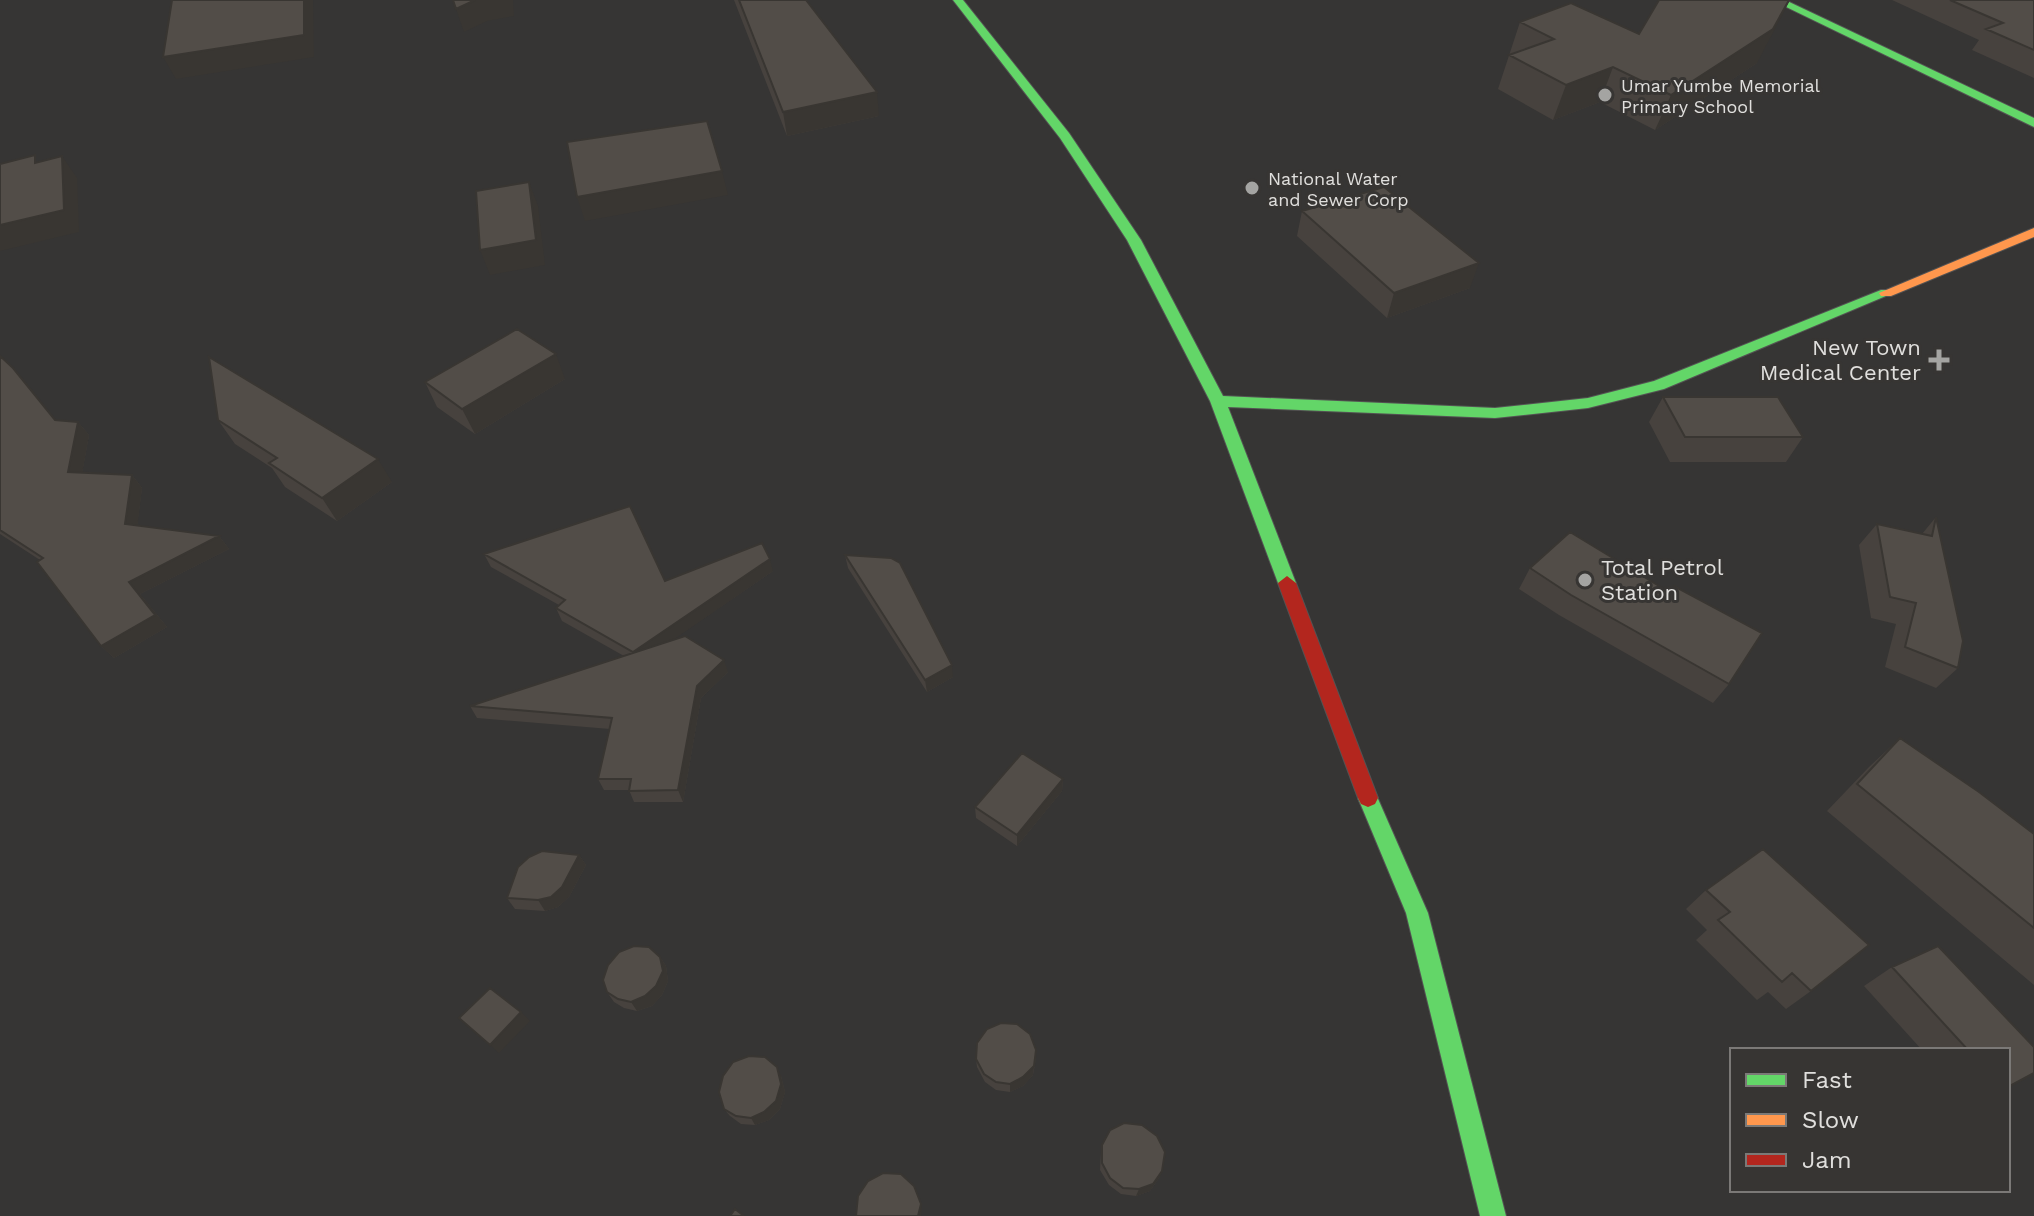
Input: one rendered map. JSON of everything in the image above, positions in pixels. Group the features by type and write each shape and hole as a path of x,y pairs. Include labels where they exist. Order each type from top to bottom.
{"main road":[{"path":"958,0 1065,136 1134,240 1218,401 1365,790 1417,913 1493,1216"},
{"path":"1777,0 2034,123"},
{"path":"1218,401 1495,413 1588,403 1659,385 2034,232"}],"building":[{"path":"172,0 304,0 304,35 163,57"},
{"path":"453,0 475,0 456,9"},
{"path":"739,0 806,0 877,92 783,112"},
{"path":"1659,0 1789,0 1773,29 1671,95 1613,67 1566,85 1509,55 1554,39 1520,22 1571,3 1639,34"},
{"path":"1950,0 2034,0 2034,50 1986,29 2003,23"},
{"path":"707,121 722,171 577,197 567,142"},
{"path":"35,155 35,163 62,156 64,210 0,225 0,164"},
{"path":"529,182 536,240 480,250 476,191"},
{"path":"1384,187 1479,263 1394,293 1302,211"},
{"path":"517,329 556,354 462,409 425,382"},
{"path":"0,356 55,420 78,422 68,472 132,475 125,524 219,536 129,582 155,615 101,646 37,562 43,558 0,530"},
{"path":"209,357 378,459 322,498 269,463 277,458 218,420"},
{"path":"1663,397 1778,397 1803,437 1685,437"},
{"path":"630,506 665,581 762,543 770,559 633,652 556,608 565,600 484,554"},
{"path":"1936,517 1963,641 1958,668 1905,647 1916,603 1890,597 1877,524 1932,536"},
{"path":"1570,532 1669,592 1674,586 1762,633 1729,684 1571,595 1530,568"},
{"path":"845,555 891,558 900,563 952,665 925,680"},
{"path":"685,636 724,660 697,686 678,790 629,791 631,779 598,779 612,718 470,706"},
{"path":"1900,738 2034,834 2034,928 1857,784"},
{"path":"1022,753 1063,779 1017,835 975,807"},
{"path":"1763,849 1869,945 1811,991 1792,973 1782,982 1718,920 1730,912 1706,890"},
{"path":"542,851 579,855 562,887 551,897 538,900 507,898 518,867"},
{"path":"634,946 649,947 660,957 663,971 656,986 645,996 631,1002 607,992 603,980 608,965 619,952"},
{"path":"1938,946 2034,1047 2034,1073 2010,1086 2010,1048 1966,1048 1892,967"},
{"path":"490,988 521,1012 490,1045 459,1018"},
{"path":"1001,1023 1017,1024 1030,1034 1036,1050 1034,1066 1010,1084 996,1082 984,1074 976,1059 977,1043 987,1029"},
{"path":"749,1056 765,1057 777,1067 781,1084 776,1101 751,1118 736,1116 724,1109 719,1092 723,1076 733,1062"},
{"path":"1124,1123 1142,1125 1157,1136 1165,1152 1162,1171 1153,1184 1139,1189 1123,1188 1110,1178 1102,1163 1102,1145 1110,1130"},
{"path":"883,1173 901,1174 914,1186 921,1204 918,1216 856,1216 858,1196 868,1181"},
{"path":"735,1209 744,1216 730,1216"}],"traffic: fast":[{"path":"958,0 1065,136 1134,240 1218,401 1287,583"},
{"path":"1777,0 2034,123"},
{"path":"1218,401 1495,413 1588,403 1659,385 1886,293"},
{"path":"1368,798 1417,913 1493,1216"}],"traffic: slow":[{"path":"1886,293 2034,232"}],"traffic: jam":[{"path":"1287,583 1368,798"}],"place":[{"name":"Umar Yumbe Memorial Primary School","path":"1605,95"},
{"name":"National Water and Sewer Corp","path":"1252,188"},
{"name":"New Town Medical Center","path":"1939,360"},
{"name":"Total Petrol Station","path":"1585,580"}]}
